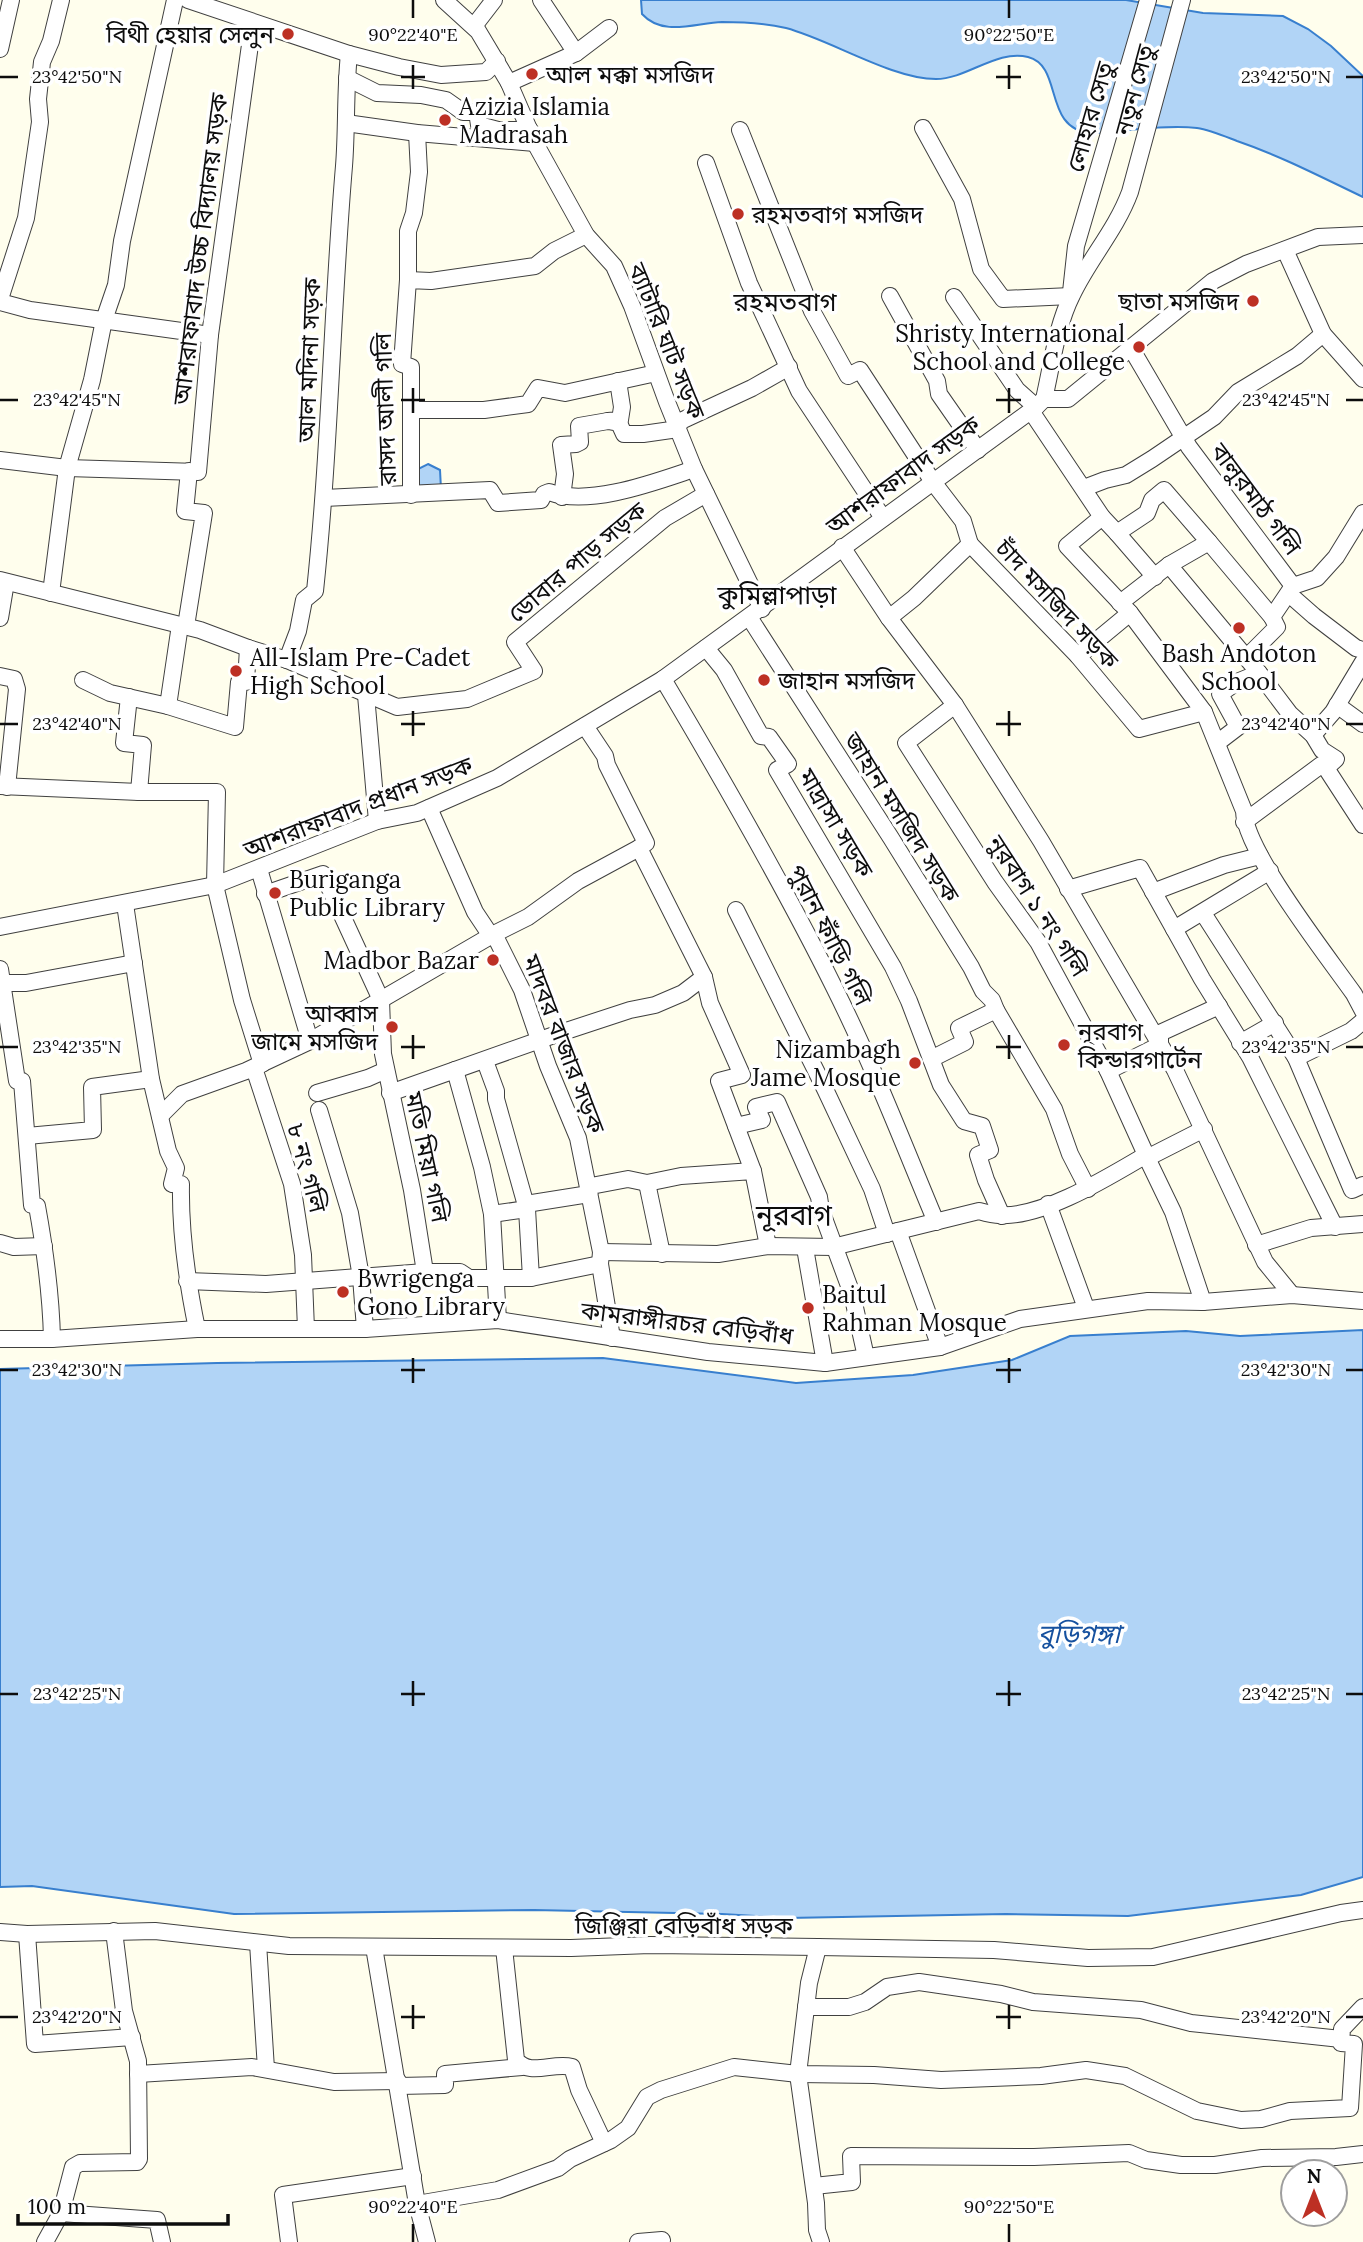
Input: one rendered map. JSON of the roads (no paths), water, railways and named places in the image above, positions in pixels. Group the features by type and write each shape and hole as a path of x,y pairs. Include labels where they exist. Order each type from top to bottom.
{"street":[{"path":"0,49 11,0"},
{"path":"61,0 51,41 42,62 38,99 40,122 26,218 0,301 30,310 210,335"},
{"path":"51,593 67,468 92,380 104,320 116,285 122,241 127,229 175,0"},
{"path":"188,0 349,54 441,75 486,72 497,61"},
{"name":"ব্যাটারি ঘাট সড়ক","path":"444,0 474,26 497,61 533,136 586,235 614,266 694,469 756,613"},
{"path":"474,26 494,0"},
{"path":"541,0 576,53"},
{"name":"লোহার সেতু","path":"1071,296 1076,246 1148,0"},
{"name":"নতুন সেতু","path":"1071,296 1120,217 1130,192 1182,0"},
{"name":"আশরাফাবাদ উচ্চ বিদ্যালয় সড়ক","path":"189,471 198,472 210,335 253,23"},
{"path":"509,83 576,53 609,28"},
{"name":"আল মদিনা সড়ক","path":"288,660 298,631 304,600 315,592 324,498 349,54"},
{"path":"347,78 377,93 421,95 446,100 463,112 477,112 479,125 533,136"},
{"path":"346,124 417,133 533,136"},
{"path":"923,128 962,199 981,268 1003,299 1071,296 1037,406"},
{"path":"740,130 778,229 824,333 848,376 860,370 933,482 963,521 970,544"},
{"name":"রাসদ আলী গলি","path":"411,495 411,367 402,364 408,280 408,231 414,213 419,172 417,133"},
{"path":"706,163 749,283 799,390 883,518"},
{"path":"1037,406 1068,399 1213,281 1246,264 1318,237 1363,234"},
{"path":"408,280 431,281 535,266 554,251 586,235"},
{"path":"1285,250 1323,334 1360,370"},
{"path":"890,296 937,381 939,394 978,450"},
{"path":"954,297 1017,390 1037,406 1102,517 1155,577"},
{"path":"1084,488 1126,475 1185,437 1214,417 1238,392 1297,356 1323,334"},
{"name":"বালুরমাঠ গলি","path":"1131,348 1215,483 1291,590 1314,616 1356,648 1363,650"},
{"path":"608,421 619,423 624,434 671,430 677,423 789,368"},
{"path":"412,410 493,409 528,404 538,388 565,393 656,373"},
{"path":"562,497 565,474 561,445 580,442 579,426 620,420 622,407 618,382"},
{"name":"আশরাফাবাদ সড়ক","path":"803,576 1037,406"},
{"path":"0,460 67,468 189,471 186,511 204,513 168,706"},
{"path":"324,498 491,490 498,503 541,500 544,494 549,492 562,497 630,491 694,469"},
{"path":"1117,533 1147,513 1152,500 1164,490 1272,617 1277,627 1246,657"},
{"name":"ডোবার পাড় সড়ক","path":"366,695 397,707 467,699 534,671 515,642 664,518 706,494"},
{"path":"1272,617 1291,590 1317,578 1336,557 1363,513"},
{"name":"চাঁদ মসজিদ সড়ক","path":"1102,517 1067,547 1125,608 1204,712 1244,810 1244,822 1260,856 1363,1011"},
{"path":"1078,656 1155,577 1169,565 1209,542"},
{"name":"চাঁদ মসজিদ সড়ক","path":"888,618 914,598 970,544 1078,656 1139,729 1204,712"},
{"path":"842,547 888,618 955,705 1124,981 1204,1129 1265,1262 1292,1296"},
{"path":"1169,565 1290,714 1313,735 1363,825"},
{"name":"আশরাফাবাদ প্রধান সড়ক","path":"0,928 215,885 377,821 429,808 497,778 663,679 803,576"},
{"path":"0,618 3,581 183,626 288,660 366,695 377,821"},
{"name":"জাহান মসজিদ সড়ক","path":"756,613 983,991 992,1000 1054,1109 1070,1154 1088,1189"},
{"name":"মাদ্রাসা সড়ক","path":"706,648 724,670 761,736 769,737 788,764 778,770 860,908 909,1001 931,1059"},
{"path":"83,680 110,693 168,706 235,727 239,681 246,682 248,649"},
{"path":"1313,735 1337,705 1363,662"},
{"path":"1217,743 1238,727 1220,694 1237,682 1259,673"},
{"path":"0,676 14,679 17,689 4,786 139,792 217,792 215,885 258,1066"},
{"name":"পুরান ফাঁড়ি গলি","path":"663,679 727,788 835,988 936,1222"},
{"path":"129,697 124,743 143,745 139,792"},
{"name":"নুরবাগ ১ নং গলি","path":"955,705 906,743 995,882 1038,942 1108,1071 1172,1212 1203,1302"},
{"path":"1337,705 1363,724"},
{"path":"160,1116 181,1094 197,1091 258,1066 310,1041 528,917 578,881 646,843 605,756 584,726"},
{"path":"1244,822 1321,765 1331,764"},
{"name":"মাদবর বাজার সড়ক","path":"429,808 470,902 493,935 522,989 548,1066 578,1138 601,1258 612,1338"},
{"path":"639,848 704,977 710,1003 742,1074 719,1082 753,1171 768,1246"},
{"path":"1153,892 1224,865 1260,856"},
{"path":"1068,889 1140,868 1250,1057 1335,1227"},
{"path":"259,869 310,1041"},
{"path":"1174,929 1270,871"},
{"name":"মতি মিয়া গলি","path":"265,894 323,874 381,1000 386,1070 412,1190 425,1272"},
{"path":"125,904 151,1079 168,1151 176,1168 172,1184 181,1184 180,1227 197,1329"},
{"path":"736,910 872,1189 940,1347"},
{"path":"1203,913 1296,1058 1352,1190 1363,1185"},
{"path":"52,1339 44,1246 37,1206 32,1205 22,1081 17,1081 5,1044 1,976 26,983 134,963"},
{"path":"390,1093 630,1010 655,1005 683,993 704,977"},
{"path":"1160,1045 1160,1033 1219,1006"},
{"path":"996,1010 959,1028 965,1042 931,1059 941,1084 964,1121 982,1126 990,1150 978,1155 1002,1216"},
{"path":"1296,1058 1351,1031 1363,1021"},
{"path":"1240,1043 1275,1023"},
{"path":"1108,1071 1160,1045"},
{"path":"485,1060 527,1206 531,1278"},
{"name":"৮ নং গলি","path":"258,1066 292,1184 303,1255 306,1329"},
{"path":"365,1329 351,1213 318,1102 386,1070"},
{"path":"455,1070 476,1143 492,1214 498,1320"},
{"path":"27,1136 93,1130 92,1087 151,1079"},
{"path":"736,1126 762,1120 757,1107 777,1102 819,1197 833,1247 852,1294 866,1357"},
{"path":"187,1281 266,1284 425,1272 460,1272 469,1278 531,1278 601,1258 718,1254 768,1246 833,1247 979,1211 1002,1216 1030,1212 1088,1189 1147,1156 1204,1129"},
{"path":"492,1214 589,1194 591,1186 628,1179 647,1184 681,1177 753,1171"},
{"path":"647,1184 662,1254"},
{"path":"1048,1204 1086,1308"},
{"path":"1256,1245 1311,1228 1363,1224"},
{"path":"0,1242 14,1248 44,1246"},
{"path":"804,1248 825,1363"},
{"name":"কামরাঙ্গীরচর বেড়িবাঁধ","path":"0,1339 52,1339 197,1329 365,1329 498,1320 708,1352 825,1363 940,1347 1020,1320 1086,1308 1148,1301 1203,1302 1292,1296 1363,1301"},
{"name":"জিঞ্জিরা বেড়িবাঁধ সড়ক","path":"0,1932 27,1934 155,1931 258,1943 374,1947 818,1947 994,1950 1088,1958 1153,1957 1363,1910"},
{"path":"45,2242 61,2213 73,2167 80,2163 136,2162 139,2159 138,2061 118,1979 114,1931"},
{"path":"27,1934 35,2044 132,2037"},
{"path":"258,1943 266,2069"},
{"path":"374,1947 417,2204 427,2242"},
{"path":"818,1947 809,1983 798,2074 814,2186 817,2230 821,2242"},
{"path":"504,1948 514,2052 522,2067"},
{"path":"806,2007 849,2007 864,2002 887,1987 919,1982 1001,1994 1033,2003 1141,2010 1191,2023 1341,2039"},
{"path":"417,2204 498,2190 558,2168 628,2128 647,2097 734,2067 798,2074 874,2075 941,2080 1041,2076 1086,2070 1125,2076 1197,2111 1241,2120 1261,2119 1308,2109 1350,2108 1357,2093 1354,2044 1341,2043 1342,2029 1363,2007"},
{"path":"138,2074 252,2067 334,2082 445,2085 445,2074 522,2067 540,2069 561,2065 572,2067 579,2090 604,2143"},
{"path":"814,2186 852,2182 851,2156 1034,2157 1129,2153 1146,2160 1181,2165 1215,2165 1262,2158 1363,2154"},
{"path":"289,2242 283,2194 413,2176"},
{"path":"61,2213 157,2220 162,2242"},
{"path":"638,2242 662,2240"}],"water":[{"path":"641,0 1126,0 1203,13 1283,16 1308,29 1331,46 1363,76 1363,197 1269,153 1202,129 1167,127 1094,133 1076,129 1066,121 1059,110 1046,72 1039,63 1028,57 993,60 948,78 919,77 900,73 778,26 730,22 680,27 660,25 642,14"},
{"path":"428,464 440,470 441,489 419,489 418,469"},
{"name":"বুড়িগঙ্গা","path":"1363,1330 1363,1877 1301,1895 1128,1916 1006,1914 787,1918 534,1910 234,1914 32,1886 0,1887 0,1369 603,1358 796,1383 913,1375 1012,1360 1070,1336 1186,1331 1240,1336"}],"place":[{"name":"বিথী হেয়ার সেলুন","path":"288,34"},
{"name":"আল মক্কা মসজিদ","path":"532,74"},
{"name":"Azizia Islamia Madrasah","path":"445,120"},
{"name":"রহমতবাগ মসজিদ","path":"738,214"},
{"name":"ছাতা মসজিদ","path":"1253,301"},
{"name":"Shristy International School and College","path":"1139,347"},
{"name":"Bash Andoton School","path":"1239,628"},
{"name":"All-Islam Pre-Cadet High School","path":"236,671"},
{"name":"জাহান মসজিদ","path":"764,680"},
{"name":"Buriganga Public Library","path":"275,893"},
{"name":"Madbor Bazar","path":"493,960"},
{"name":"আব্বাস জামে মসজিদ","path":"392,1027"},
{"name":"নূরবাগ কিন্ডারগার্টেন","path":"1064,1045"},
{"name":"Nizambagh Jame Mosque","path":"915,1063"},
{"name":"Bwrigenga Gono Library","path":"343,1292"},
{"name":"Baitul Rahman Mosque","path":"808,1308"}],"district":[{"name":"রহমতবাগ","path":"785,301"},
{"name":"কুমিল্লাপাড়া","path":"777,594"},
{"name":"নূরবাগ","path":"794,1215"}]}
